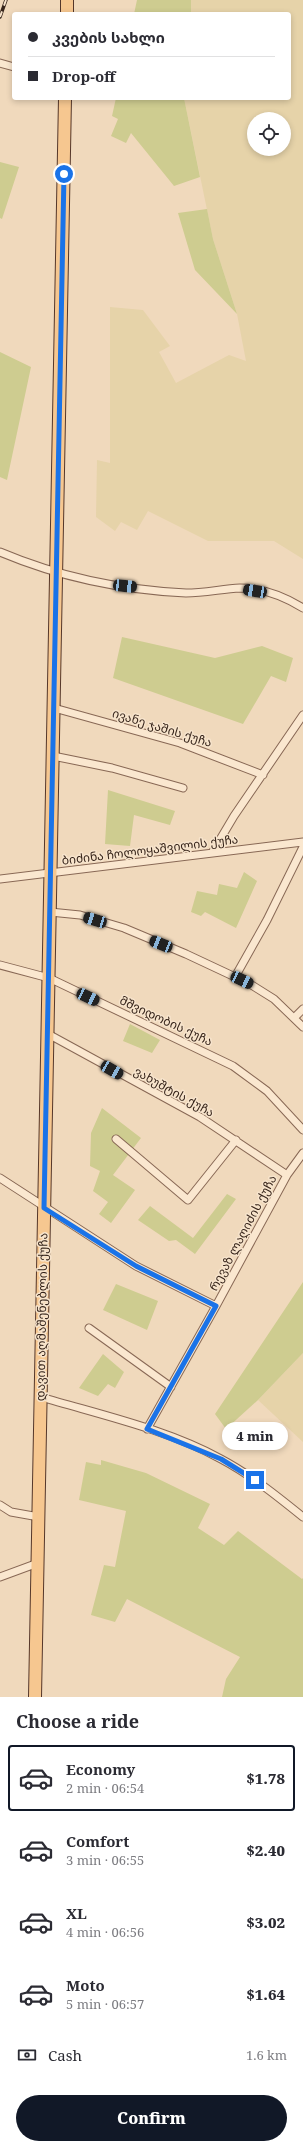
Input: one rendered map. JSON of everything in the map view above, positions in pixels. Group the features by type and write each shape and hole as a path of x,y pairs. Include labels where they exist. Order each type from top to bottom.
{"main road":[{"name":"დავით აღმაშენებლის ქუჩა","path":"35,1697 65,100"}],"street":[{"path":"0,63 12,66"},
{"path":"0,552 56,573 109,584 187,593 242,588 269,593 289,599 303,608"},
{"name":"ივანე ჯაშის ქუჩა","path":"54,708 180,743 263,775"},
{"path":"212,853 234,816 303,715"},
{"path":"53,756 112,768 183,788"},
{"name":"ბიძინა ჩოლოყაშვილის ქუჩა","path":"0,879 303,842"},
{"path":"235,977 267,920 303,847"},
{"path":"50,912 80,915 124,928 235,977 274,999 303,1027"},
{"name":"მშვიდობის ქუჩა","path":"0,965 49,978 233,1066 267,1091 303,1130"},
{"path":"294,1018 303,1009"},
{"name":"ვახუშტის ქუჩა","path":"48,1034 200,1117 287,1175"},
{"path":"116,1139 188,1200 236,1140"},
{"name":"რევაზ ლაღიძის ქუჩა","path":"147,1429 287,1175 303,1153"},
{"path":"0,1178 44,1208 136,1266 216,1306"},
{"path":"89,1328 171,1387"},
{"path":"41,1397 147,1429 221,1459 267,1488 303,1517"},
{"path":"0,1505 12,1512 38,1517"},
{"path":"0,1577 38,1563"}],"shaded area":[{"path":"137,0 191,0 191,12 134,12"},
{"path":"191,0 303,0 303,559 274,541 208,541 148,511 137,530 121,522 115,531 96,517 97,460 110,463 110,307 143,310 170,346 159,352 176,383 229,355 246,361 237,314 213,239 184,100 291,100 291,12 191,12"},
{"path":"116,100 184,100 200,177 174,186 131,133 126,143 111,136 118,119 112,116"},
{"path":"0,162 19,167 2,219 0,218"},
{"path":"207,209 213,239 237,314 195,270 178,213"},
{"path":"0,352 31,367 7,480 0,477"},
{"path":"122,637 215,658 262,646 293,658 286,682 271,676 243,724 113,678"},
{"path":"108,790 175,811 170,825 134,815 130,846 105,844"},
{"path":"244,872 257,881 236,928 205,912 201,916 191,912 197,891 217,895 219,884 237,888"},
{"path":"130,1024 160,1040 152,1053 123,1041"},
{"path":"102,1108 141,1138 113,1175 135,1190 111,1223 99,1214 108,1202 93,1191 100,1171 90,1166 91,1133"},
{"path":"227,1194 236,1199 195,1254 176,1240 169,1241 138,1220 150,1206 193,1238"},
{"path":"303,1282 303,1353 258,1400 226,1429 215,1414"},
{"path":"116,1284 158,1301 147,1330 103,1310"},
{"path":"303,1353 303,1442 258,1400"},
{"path":"103,1354 124,1372 115,1388 108,1384 98,1396 79,1388"},
{"path":"101,1460 146,1473 210,1504 198,1528 224,1545 238,1531 302,1579 303,1578 303,1697 222,1697 226,1679 240,1657 127,1599 115,1622 91,1615 104,1565 115,1567 126,1511 79,1500 86,1462 101,1465"}],"railway":[{"path":"0,17 6,0"}],"route":[{"path":"64,174 44,1208 136,1266 216,1306 147,1429 221,1459 255,1480"}]}
